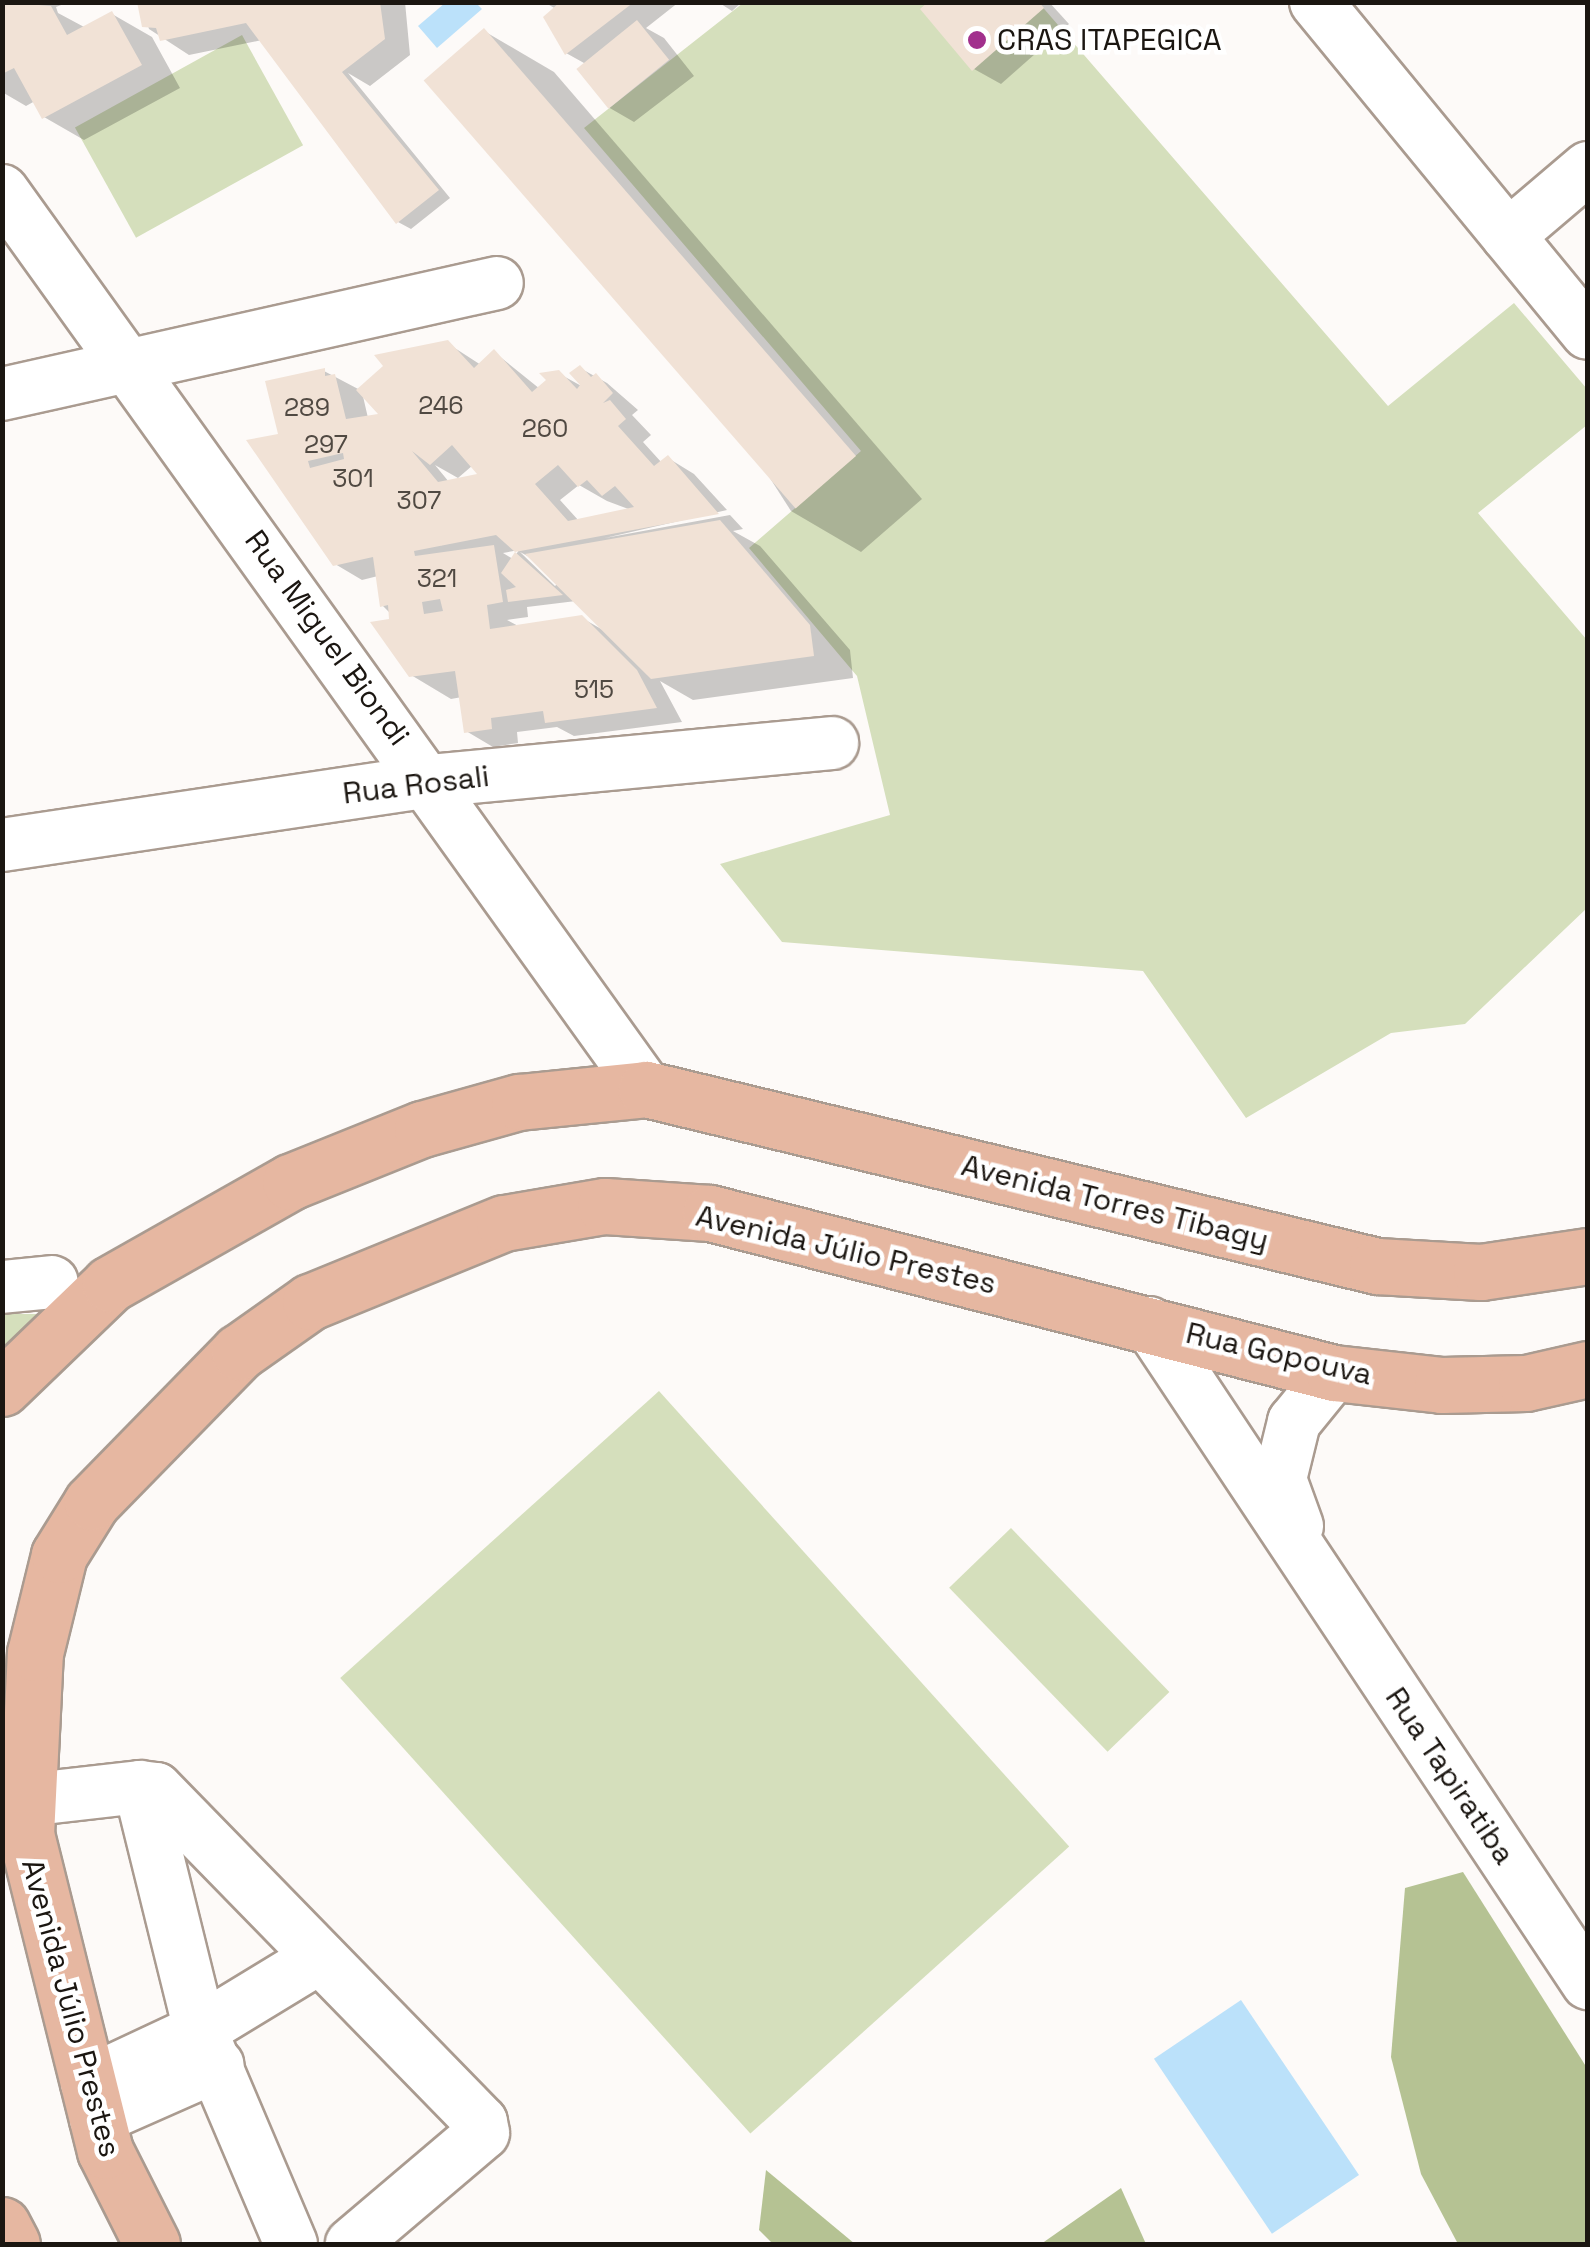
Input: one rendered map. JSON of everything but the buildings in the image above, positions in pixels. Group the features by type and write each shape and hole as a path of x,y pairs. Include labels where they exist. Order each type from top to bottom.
{"main road":[{"name":"Avenida Torres Tibagy","path":"646,1089 1377,1266 1481,1272 1588,1256"},
{"path":"2,1388 110,1284 290,1182 422,1128 502,1107 646,1089"},
{"name":"Avenida Júlio Prestes","path":"152,2244 104,2151 26,1835 28,1716 44,1602 59,1555 92,1502 238,1352 310,1302 409,1257 504,1223 605,1206 710,1213 1149,1323"},
{"name":"Rua Gopouva","path":"1149,1323 1334,1373 1442,1386 1526,1382 1588,1369"},
{"path":"2,2225 12,2244"}],"street":[{"path":"1316,2 1588,333"},
{"path":"1508,236 1588,168"},
{"name":"Rua Miguel Biondi","path":"2,190 430,781 646,1089"},
{"path":"2,394 497,283"},
{"name":"Rua Rosali","path":"2,845 430,781 832,744"},
{"name":"Rua Tapiratiba","path":"1149,1323 1588,1982"},
{"name":"Rua Tapiratiba","path":"1313,1570 1280,1479 1294,1422 1334,1373"},
{"path":"140,1787 209,2047 291,2244"},
{"path":"26,1800 156,1788 481,2122 483,2133 352,2244"},
{"path":"92,2101 209,2047 320,1958"}],"green space":[{"path":"743,3 1039,3 1388,406 1514,303 1587,389 1587,425 1478,513 1587,640 1587,908 1465,1024 1391,1033 1246,1118 1143,971 782,942 720,864 890,815 857,676 749,548 861,451 584,128"},
{"path":"242,35 303,145 136,238 75,128"},
{"path":"3,1314 66,1314 3,1368"},
{"path":"659,1391 1069,1847 750,2134 340,1678"},
{"path":"1011,1528 1169,1692 1108,1752 949,1588"},
{"path":"1463,1872 1587,2068 1587,2244 1458,2244 1421,2174 1391,2057 1405,1888"},
{"path":"766,2170 855,2244 773,2244 759,2230"},
{"path":"1121,2188 1146,2244 1041,2244"}],"water":[{"path":"445,3 476,3 482,9 437,48 418,26"},
{"path":"1241,2000 1359,2175 1272,2234 1154,2059"}],"place":[{"name":"CRAS ITAPEGICA","path":"977,40"}]}
